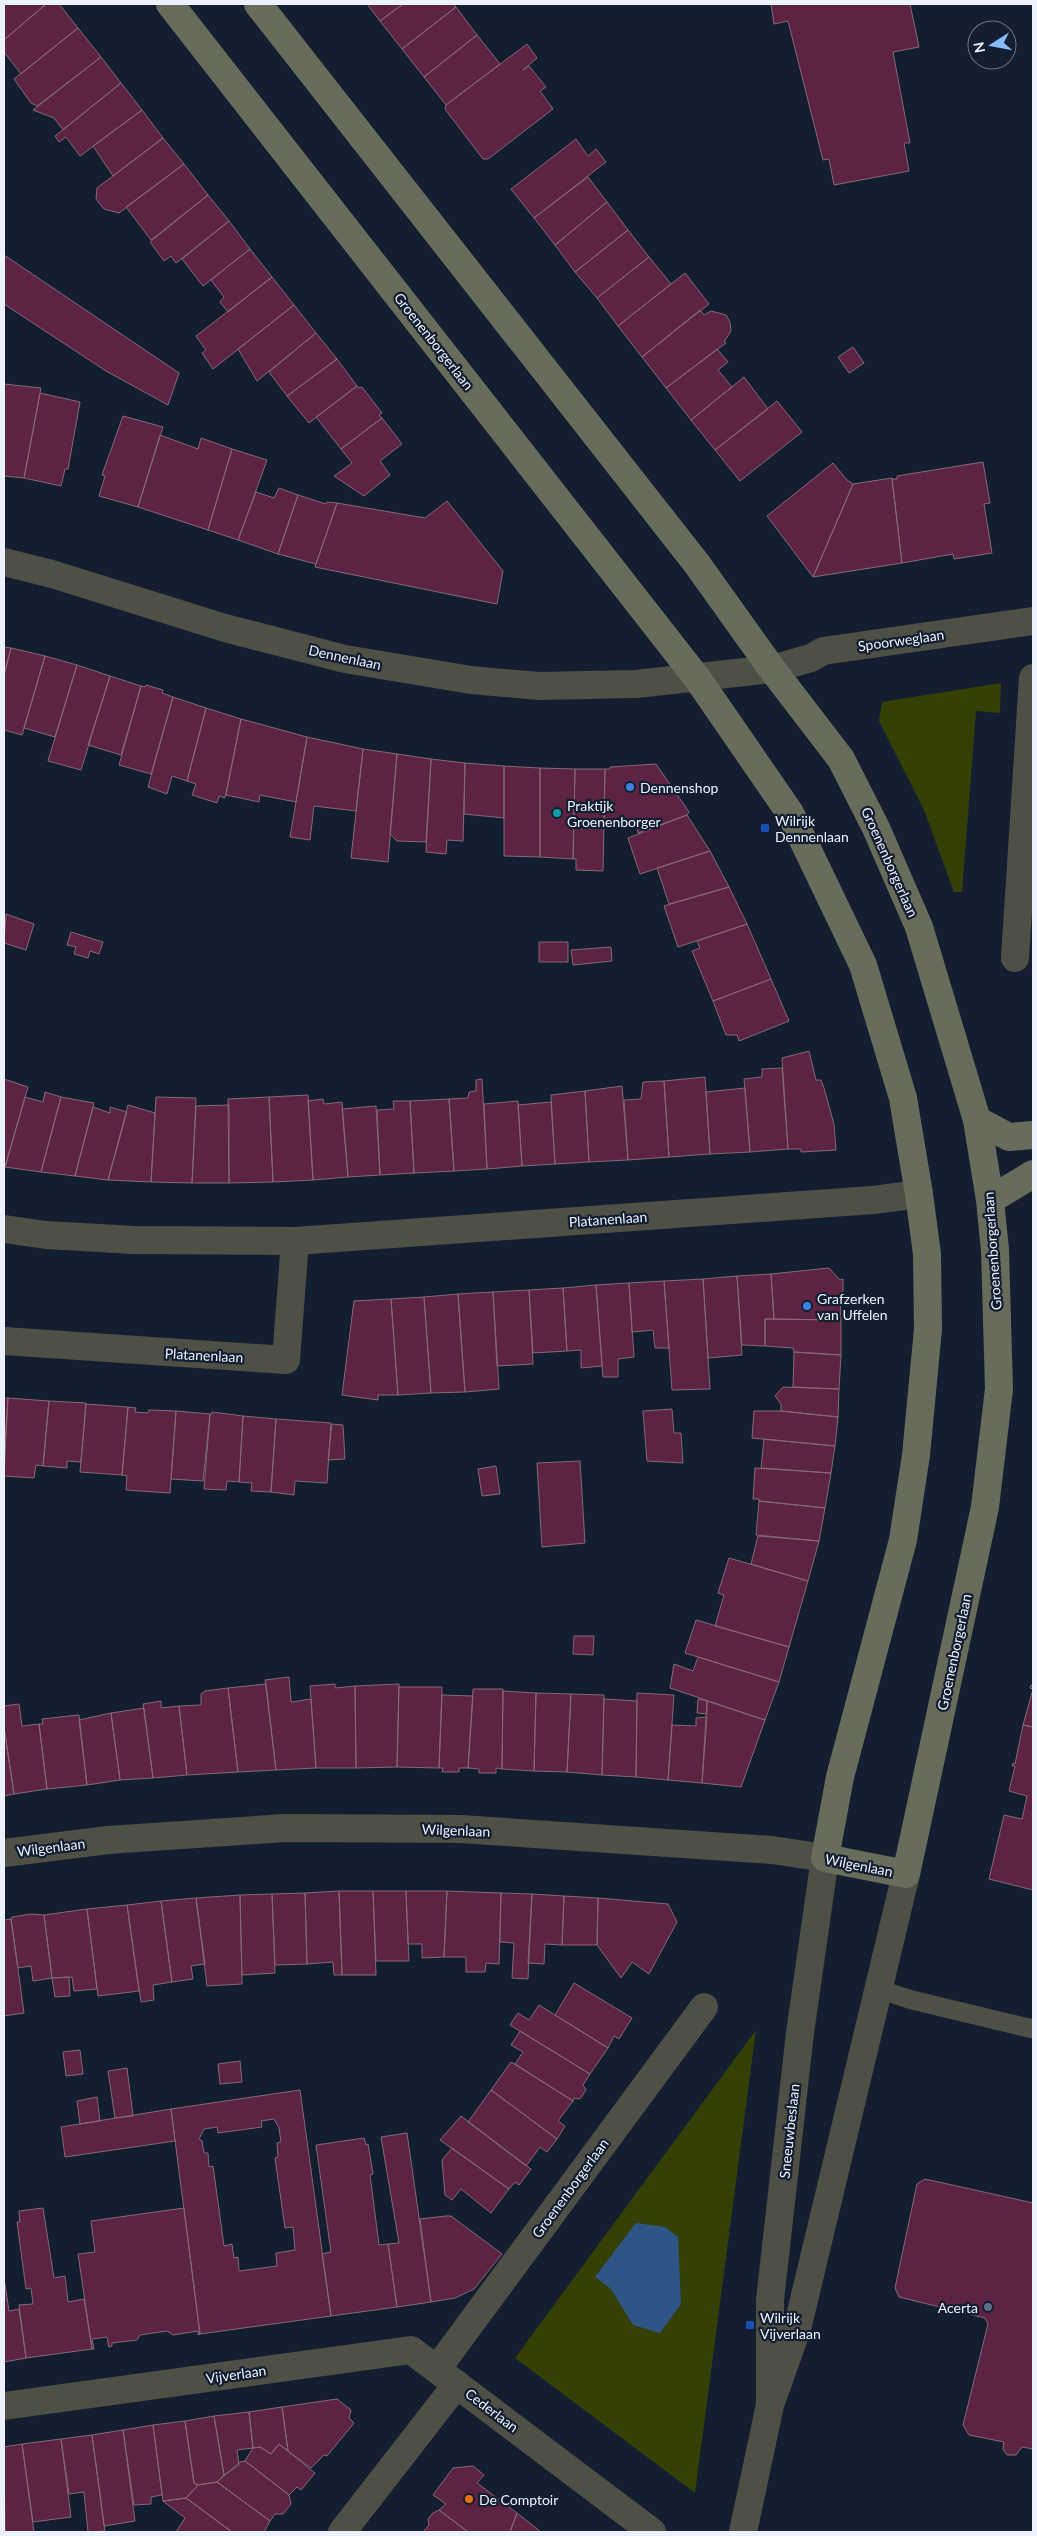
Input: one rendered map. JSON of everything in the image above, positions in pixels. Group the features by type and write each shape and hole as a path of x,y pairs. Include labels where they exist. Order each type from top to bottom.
{"street":[{"name":"Groenenborgerlaan","path":"170,4 697,678 790,813 863,965 899,1081 919,1194 926,1254 928,1329 916,1455 903,1540 840,1777 825,1858"},
{"name":"Groenenborgerlaan","path":"258,4 696,564 772,669 841,759 876,828 919,927 976,1120 990,1200 995,1250 999,1389 979,1536 906,1874"},
{"name":"Dennenlaan","path":"4,562 52,574 225,628 355,661 471,680 539,686 636,684 697,678"},
{"name":"Spoorweglaan","path":"772,669 811,658 823,651 1033,622"},
{"path":"697,678 772,669"},
{"path":"1015,958 1033,678"},
{"path":"976,1120 1008,1137 1033,1135"},
{"path":"990,1200 1033,1174"},
{"name":"Platanenlaan","path":"4,1229 46,1235 134,1240 296,1241 873,1200 919,1194"},
{"name":"Platanenlaan","path":"4,1341 286,1360 296,1241"},
{"name":"Wilgenlaan","path":"4,1852 108,1840 285,1828 461,1829 772,1850 906,1874"},
{"name":"Sneeuwbeslaan","path":"770,2405 770,2300 800,2033 825,1858"},
{"name":"Sneeuwbeslaan","path":"743,2532 770,2405 797,2329 906,1874"},
{"name":"Groenenborgerlaan","path":"447,2376 704,2007"},
{"name":"Vijverlaan","path":"4,2406 411,2350 447,2376"},
{"name":"Cederlaan","path":"342,2532 447,2376 652,2532"}],"lane":[{"path":"878,1989 912,2000 1033,2029"}],"green space":[{"path":"1001,683 1000,713 976,711 962,892 954,892 924,810 879,721 882,702"},
{"path":"756,2030 695,2493 515,2358"}],"water":[{"path":"636,2223 665,2227 678,2237 681,2304 660,2333 633,2325 611,2289 595,2277"}],"building":[{"path":"4,4 46,4 4,40"},
{"path":"46,4 59,4 78,28 21,74 4,52 4,40"},
{"path":"367,4 403,4 380,21"},
{"path":"403,4 453,4 456,7 402,49 380,21"},
{"path":"771,4 910,4 919,47 893,52 910,143 904,143 909,171 834,185 829,159 823,160 788,21 774,24"},
{"path":"456,7 477,35 424,77 402,49"},
{"path":"78,28 101,57 37,106 31,103 14,79"},
{"path":"477,35 500,64 446,105 424,77"},
{"path":"527,44 537,58 523,70 529,66 546,87 540,91 553,109 488,159 483,159 445,109 446,105"},
{"path":"101,57 121,83 63,130 54,118 33,110"},
{"path":"121,83 142,110 80,156 66,137 59,142 55,136"},
{"path":"142,110 163,138 113,176 93,146"},
{"path":"163,138 184,164 119,213 104,209 96,199 97,188"},
{"path":"576,139 588,156 596,149 606,162 534,218 511,189"},
{"path":"184,164 208,195 151,240 126,207"},
{"path":"588,177 607,202 555,245 534,218"},
{"path":"208,195 229,221 176,263 171,256 164,261 150,242"},
{"path":"607,202 628,230 575,272 555,245"},
{"path":"229,221 250,249 203,286 182,259"},
{"path":"628,230 649,257 597,298 575,272"},
{"path":"250,249 272,277 228,312 220,302 224,297 211,280"},
{"path":"4,255 179,373 168,405 106,371 4,304"},
{"path":"649,257 671,284 618,326 597,298"},
{"path":"685,273 709,304 642,357 618,326"},
{"path":"272,277 294,305 213,369 202,353 206,350 196,336"},
{"path":"294,305 316,333 257,381 238,349"},
{"path":"700,310 704,315 711,311 726,315 730,322 731,331 724,342 726,343 666,388 642,357"},
{"path":"316,333 337,359 287,396 269,372"},
{"path":"853,347 864,363 849,373 838,357"},
{"path":"717,349 728,362 718,370 732,387 691,420 666,388"},
{"path":"337,359 357,386 309,423 287,396"},
{"path":"744,377 768,409 715,450 691,420"},
{"path":"4,384 41,388 24,478 4,476"},
{"path":"357,386 359,388 362,387 382,413 379,415 382,418 341,449 316,417"},
{"path":"40,393 80,402 68,469 65,469 61,486 24,478"},
{"path":"777,401 802,432 740,481 715,450"},
{"path":"123,416 163,427 138,507 99,496 105,476 102,475"},
{"path":"382,418 402,444 380,461 390,475 364,496 334,476 352,463 341,449"},
{"path":"160,435 198,449 201,438 232,449 208,530 138,507"},
{"path":"232,449 267,460 238,540 208,530"},
{"path":"983,462 990,503 984,504 992,553 954,559 953,554 902,563 892,479 897,479 897,476"},
{"path":"833,463 847,480 853,484 813,577 767,516"},
{"path":"892,478 902,563 813,577 853,484"},
{"path":"279,488 298,495 278,554 238,540 256,492 274,498"},
{"path":"298,495 326,504 327,502 337,503 316,564 278,554"},
{"path":"447,501 503,571 497,604 315,567 337,503 425,518"},
{"path":"4,647 11,648 4,675"},
{"path":"11,648 45,656 22,735 4,730 4,675"},
{"path":"45,656 77,665 55,737 24,728"},
{"path":"77,665 110,676 81,770 48,761"},
{"path":"110,676 141,686 121,755 88,745"},
{"path":"146,685 163,690 162,693 173,697 151,774 119,765 141,686 145,687"},
{"path":"173,697 206,708 187,781 172,776 167,794 148,787"},
{"path":"206,708 241,719 225,798 219,796 217,803 192,795 196,784 187,781"},
{"path":"241,719 307,737 296,802 260,795 259,802 226,795"},
{"path":"307,737 363,749 356,811 314,806 310,840 290,837"},
{"path":"363,749 397,754 388,862 351,858"},
{"path":"397,754 431,759 426,842 397,841 390,834"},
{"path":"431,759 465,763 463,841 447,840 446,854 426,852"},
{"path":"465,763 504,766 504,818 464,814"},
{"path":"656,764 689,812 687,815 638,833 637,827 604,826 605,769 610,769 610,767"},
{"path":"504,766 540,768 540,857 504,856"},
{"name":"Praktijk Groenenborger","path":"540,768 575,769 573,859 540,857"},
{"path":"575,769 605,769 603,871 576,870 576,859 573,859"},
{"path":"687,815 710,851 640,874 628,838"},
{"path":"710,851 729,887 669,904 657,868"},
{"path":"729,887 747,924 678,947 664,906"},
{"path":"6,914 34,924 26,950 4,943"},
{"path":"747,924 771,979 713,1001 692,951 700,948 697,941"},
{"path":"71,932 103,942 99,954 90,951 88,958 74,954 76,947 67,945"},
{"path":"539,942 568,942 568,962 539,962"},
{"path":"611,947 612,961 573,965 571,950"},
{"path":"771,979 789,1021 739,1041 737,1035 726,1035 713,1001"},
{"path":"809,1051 816,1080 821,1080 834,1124 836,1150 801,1152 801,1149 788,1149 782,1058"},
{"path":"782,1068 788,1149 750,1152 744,1079 762,1077 762,1069"},
{"path":"705,1077 710,1154 669,1157 664,1081"},
{"path":"4,1079 28,1087 5,1167 4,1167"},
{"path":"482,1079 487,1169 454,1171 449,1099 468,1098 469,1092 476,1091 476,1080"},
{"path":"664,1081 669,1157 628,1160 624,1100 641,1099 643,1082"},
{"path":"622,1086 628,1160 589,1162 585,1091"},
{"path":"745,1088 750,1152 710,1154 706,1092"},
{"path":"585,1091 589,1162 555,1164 551,1095"},
{"path":"45,1092 61,1097 41,1172 5,1167 25,1097 43,1102"},
{"path":"308,1095 313,1180 273,1182 269,1097"},
{"path":"61,1097 94,1103 75,1176 41,1172"},
{"path":"156,1097 196,1098 192,1183 151,1182"},
{"path":"269,1097 273,1182 229,1183 228,1099"},
{"path":"323,1099 324,1104 342,1102 348,1177 313,1180 308,1101"},
{"path":"449,1099 454,1171 414,1173 410,1101"},
{"path":"393,1101 410,1101 414,1173 380,1175 377,1110 394,1109"},
{"path":"518,1101 522,1166 487,1169 484,1104"},
{"path":"551,1102 555,1164 522,1166 518,1105"},
{"path":"128,1105 155,1113 151,1182 108,1180"},
{"path":"229,1105 229,1183 192,1183 196,1106"},
{"path":"376,1106 380,1175 348,1177 342,1109"},
{"path":"93,1107 110,1113 110,1107 127,1112 108,1180 75,1176"},
{"name":"Grafzerken van Uffelen","path":"829,1268 840,1280 843,1279 843,1293 840,1293 841,1320 774,1319 771,1274"},
{"path":"771,1274 774,1319 765,1319 765,1346 742,1345 737,1276"},
{"path":"737,1276 742,1355 708,1358 703,1279"},
{"path":"703,1279 710,1389 672,1390 664,1281"},
{"path":"664,1281 669,1348 655,1348 653,1330 632,1332 629,1283"},
{"path":"629,1283 634,1357 618,1359 618,1377 603,1377 596,1285"},
{"path":"596,1285 602,1366 581,1368 581,1350 567,1351 563,1288"},
{"path":"563,1288 567,1351 533,1353 529,1290"},
{"path":"529,1290 533,1364 497,1366 493,1292"},
{"path":"493,1292 499,1389 465,1392 458,1294"},
{"path":"458,1294 465,1392 431,1393 424,1297"},
{"path":"424,1297 431,1393 398,1395 391,1299"},
{"path":"391,1299 398,1395 378,1395 378,1400 342,1395 354,1301"},
{"path":"765,1319 841,1320 841,1355 794,1352 793,1348 765,1346"},
{"path":"794,1352 841,1355 839,1389 793,1387"},
{"path":"783,1387 839,1389 838,1417 781,1411 781,1404 775,1396"},
{"path":"4,1398 8,1398 4,1457"},
{"path":"8,1398 49,1401 43,1466 36,1465 34,1478 4,1476"},
{"path":"49,1401 86,1403 81,1462 67,1461 67,1468 43,1466"},
{"path":"86,1404 128,1407 122,1475 80,1472"},
{"path":"128,1407 136,1408 135,1412 148,1413 149,1410 176,1411 170,1493 126,1490 127,1476 122,1475"},
{"path":"672,1409 674,1433 681,1433 683,1463 647,1461 643,1411"},
{"path":"176,1411 210,1414 203,1481 171,1479"},
{"path":"754,1411 781,1411 838,1417 835,1446 752,1438"},
{"path":"212,1412 243,1416 239,1482 227,1481 226,1490 204,1489 210,1414"},
{"path":"243,1416 276,1419 271,1492 251,1491 252,1483 239,1482"},
{"path":"276,1419 331,1423 327,1483 295,1481 294,1495 271,1492"},
{"path":"332,1424 343,1425 345,1459 328,1460"},
{"path":"764,1439 835,1446 831,1473 761,1468"},
{"path":"580,1461 585,1543 542,1547 537,1463"},
{"path":"496,1466 500,1494 482,1496 478,1469"},
{"path":"755,1468 831,1473 825,1508 753,1499"},
{"path":"759,1501 825,1508 819,1541 756,1535"},
{"path":"758,1536 819,1541 808,1581 751,1564"},
{"path":"729,1558 808,1581 789,1647 715,1626 724,1595 718,1593"},
{"path":"696,1620 789,1647 779,1682 685,1653"},
{"path":"574,1636 594,1636 593,1655 573,1654"},
{"path":"698,1657 779,1682 765,1720 670,1688 674,1664 693,1671"},
{"path":"289,1677 291,1702 311,1699 316,1768 276,1770 265,1680"},
{"path":"266,1684 276,1770 238,1772 228,1688"},
{"path":"335,1684 335,1688 355,1686 356,1768 316,1768 310,1686"},
{"path":"399,1684 397,1767 356,1768 355,1686"},
{"path":"399,1687 442,1687 439,1768 397,1767"},
{"path":"228,1688 238,1772 187,1775 179,1706 201,1705 201,1694 205,1691"},
{"path":"473,1689 503,1689 502,1769 496,1768 496,1773 479,1773 479,1769 468,1768"},
{"path":"1033,1689 1033,1727 1023,1725"},
{"path":"503,1691 536,1693 534,1771 502,1769"},
{"path":"536,1693 571,1694 567,1772 534,1771"},
{"path":"637,1693 674,1695 668,1780 636,1777"},
{"path":"571,1694 604,1695 602,1775 567,1772"},
{"path":"442,1695 473,1696 468,1768 459,1768 459,1772 442,1772 443,1768 439,1768"},
{"path":"604,1699 637,1701 636,1777 602,1775"},
{"path":"698,1699 707,1701 707,1714 697,1713"},
{"path":"161,1701 161,1708 179,1706 187,1775 153,1778 143,1704"},
{"path":"707,1701 765,1720 741,1787 702,1783"},
{"path":"19,1704 22,1726 39,1724 47,1789 14,1794 4,1727 4,1706"},
{"path":"144,1708 153,1778 120,1780 111,1713"},
{"path":"111,1713 120,1780 87,1785 79,1720"},
{"path":"79,1715 87,1785 47,1789 39,1724 43,1724 42,1719"},
{"path":"707,1717 702,1783 668,1780 672,1725 696,1726 696,1718"},
{"path":"1023,1725 1033,1727 1033,1890 989,1879 1004,1815 1022,1819 1027,1796 1009,1791 1015,1766 1012,1766 1013,1763 1015,1764"},
{"path":"4,1727 14,1794 4,1796"},
{"path":"339,1891 342,1975 334,1975 333,1962 307,1964 305,1893"},
{"path":"339,1891 373,1891 376,1975 342,1975"},
{"path":"373,1891 406,1891 409,1961 376,1961"},
{"path":"406,1891 447,1891 444,1957 422,1958 422,1944 408,1944"},
{"path":"447,1891 501,1893 499,1964 486,1963 485,1972 466,1972 466,1957 444,1957"},
{"path":"305,1893 307,1964 275,1965 272,1894"},
{"path":"501,1893 532,1894 528,1979 512,1978 514,1943 500,1942"},
{"path":"272,1894 275,1973 242,1975 240,1895"},
{"path":"532,1894 564,1896 562,1945 545,1944 544,1964 528,1963"},
{"path":"240,1895 242,1984 207,1986 196,1898"},
{"path":"564,1896 598,1898 597,1945 562,1945"},
{"path":"196,1898 205,1964 191,1966 193,1979 172,1982 161,1901"},
{"path":"598,1898 668,1904 677,1922 649,1974 632,1962 621,1978 597,1945"},
{"path":"161,1901 172,1982 153,1985 154,2000 141,2002 127,1905"},
{"path":"127,1905 139,1991 98,1996 87,1909"},
{"path":"87,1909 97,1989 74,1991 72,1977 52,1978 44,1915"},
{"path":"31,1914 44,1915 52,1978 33,1981 31,1966 18,1968 11,1919 12,1917"},
{"path":"11,1919 24,2013 4,2016 4,1920"},
{"path":"69,1977 70,1996 55,1997 52,1978"},
{"path":"574,1983 632,2018 619,2039 614,2036 608,2048 555,2015"},
{"path":"539,2005 608,2048 590,2074 510,2025 518,2013 529,2020"},
{"path":"520,2031 590,2074 583,2085 586,2090 580,2099 574,2098 573,2101 515,2064 523,2052 511,2045"},
{"path":"80,2050 83,2074 66,2076 63,2052"},
{"path":"240,2061 242,2082 220,2084 218,2064"},
{"path":"511,2062 573,2101 558,2121 565,2126 557,2139 491,2090"},
{"path":"127,2068 133,2116 115,2118 108,2071"},
{"path":"300,2090 331,2316 200,2334 171,2109","holes":["274,2119 279,2128 281,2142 277,2143 278,2157 275,2158 285,2228 293,2227 295,2250 276,2253 277,2266 239,2271 238,2257 234,2258 232,2244 224,2246 213,2166 209,2167 208,2153 204,2153 202,2141 199,2139 204,2129 217,2127 218,2133 262,2127 261,2121"]},
{"path":"491,2090 557,2139 547,2152 540,2147 526,2166 468,2122"},
{"path":"97,2097 100,2121 80,2124 77,2101"},
{"path":"171,2109 175,2141 65,2157 61,2127"},
{"path":"461,2116 531,2169 519,2185 515,2182 509,2189 440,2140"},
{"path":"407,2133 431,2302 397,2307 388,2244 399,2243 381,2137"},
{"path":"364,2138 366,2145 368,2144 373,2174 370,2175 379,2245 388,2244 397,2307 331,2316 322,2254 331,2252 316,2145"},
{"path":"452,2148 509,2189 491,2213 461,2189 452,2200 445,2195 442,2160"},
{"name":"Acerta","path":"925,2179 1033,2203 1033,2449 1022,2447 1016,2455 1007,2455 1003,2449 1004,2442 969,2435 963,2425 988,2324 985,2318 899,2297 895,2288 917,2184"},
{"path":"43,2208 54,2278 65,2276 68,2302 84,2299 92,2349 26,2358 19,2305 33,2304 31,2288 26,2289 17,2222 20,2222 19,2211"},
{"path":"184,2208 200,2334 198,2335 198,2331 173,2335 167,2331 140,2335 137,2340 112,2343 112,2346 109,2347 107,2337 92,2339 94,2349 92,2349 78,2254 95,2252 91,2221"},
{"path":"451,2216 502,2254 474,2289 455,2298 431,2302 420,2219"},
{"path":"4,2278 9,2311 19,2309 26,2358 4,2362"},
{"path":"337,2399 351,2410 349,2418 354,2423 327,2456 324,2455 311,2468 288,2451 282,2407"},
{"path":"282,2407 288,2451 279,2444 271,2454 260,2447 253,2448 249,2412"},
{"path":"249,2412 253,2448 237,2450 239,2465 224,2475 214,2416"},
{"path":"214,2416 224,2475 217,2482 198,2485 194,2483 185,2421"},
{"path":"185,2421 194,2483 198,2485 186,2498 163,2501 153,2425"},
{"path":"153,2425 162,2495 151,2497 151,2504 134,2505 123,2430"},
{"path":"123,2430 135,2521 104,2526 92,2435"},
{"path":"92,2435 105,2531 88,2532 84,2492 69,2494 61,2439"},
{"path":"61,2439 71,2517 33,2522 22,2444"},
{"path":"22,2444 34,2532 5,2532 4,2447"},
{"path":"279,2444 315,2473 301,2490 297,2487 289,2495 245,2461 253,2448 260,2447 271,2454"},
{"path":"245,2461 289,2495 291,2504 283,2514 275,2514 270,2521 217,2482 240,2462"},
{"name":"De Comptoir","path":"473,2466 484,2475 477,2483 517,2513 510,2532 468,2532 439,2510 446,2504 433,2495 453,2468"},
{"path":"217,2482 270,2521 264,2532 232,2532 186,2498 198,2485"},
{"path":"186,2498 232,2532 176,2532 185,2518 163,2501"},
{"path":"439,2510 468,2532 423,2532 429,2525 428,2519"},
{"path":"517,2513 541,2532 510,2532"}],"place":[{"name":"Dennenshop","path":"630,787"},
{"name":"Praktijk Groenenborger","path":"557,813"},
{"name":"Wilrijk Dennenlaan","path":"765,828"},
{"name":"Grafzerken van Uffelen","path":"807,1306"},
{"name":"Acerta","path":"988,2307"},
{"name":"Wilrijk Vijverlaan","path":"750,2325"},
{"name":"De Comptoir","path":"469,2499"}]}
